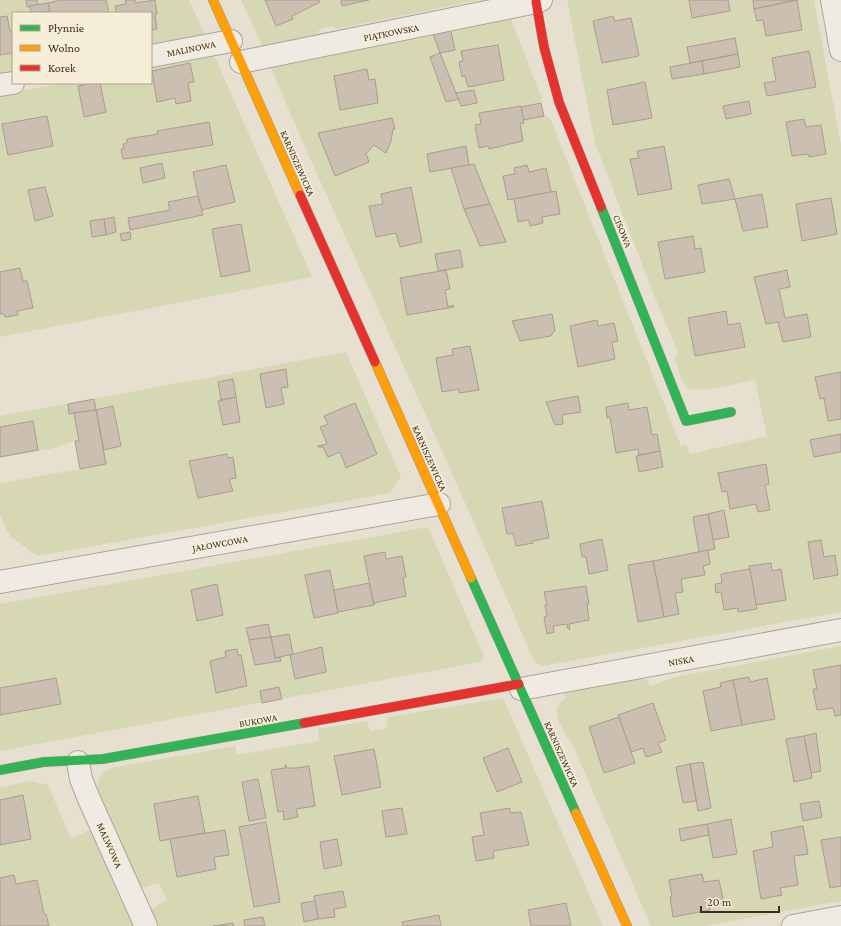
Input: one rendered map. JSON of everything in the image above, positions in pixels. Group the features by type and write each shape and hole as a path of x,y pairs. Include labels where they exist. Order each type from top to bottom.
{"street":[{"name":"KARNISZEWICKA","path":"213,0 627,926"},
{"path":"832,0 841,50"},
{"name":"PIĄTKOWSKA","path":"241,62 538,1"},
{"name":"CISOWA","path":"538,1 544,47 559,102 686,421 732,412"},
{"name":"MALINOWA","path":"152,56 231,41"},
{"path":"0,85 12,83"},
{"name":"JAŁOWCOWA","path":"0,581 439,504"},
{"name":"NISKA","path":"520,686 841,630"},
{"name":"BUKOWA","path":"0,770 38,763 59,761 78,762 103,759 520,686"},
{"name":"MALWOWA","path":"78,762 81,779 89,799 146,926"},
{"path":"793,926 841,917"}],"green space":[{"path":"0,0 189,0 205,36 152,46 152,12 12,12 12,74 0,77"},
{"path":"241,0 479,0 336,29 332,26 320,29 317,34 262,45"},
{"path":"567,0 814,0 841,145 841,612 542,666 534,661 271,68 274,65 432,31 433,34 511,19 542,99 541,103 544,116 550,118 681,446 686,444 690,454 767,436 755,380 701,390 687,387 683,381 675,358 678,353 595,143"},
{"path":"214,55 312,277 0,337 0,95 59,84 152,84 152,67"},
{"path":"346,352 401,477 390,493 37,556 10,536 0,516 0,483 80,469 75,441 50,449 0,457 0,416"},
{"path":"428,527 484,656 480,662 0,751 0,604"},
{"path":"841,646 841,901 705,926 651,926 570,739 568,739 559,723 557,708 565,699 564,692 643,677 650,686 675,677"},
{"path":"503,698 603,926 158,926 151,909 167,900 159,883 141,888 99,795 99,778 103,772 111,768 235,746 237,755 319,741 318,729 367,721 370,731 387,728 387,717"},
{"path":"31,781 48,785 71,839 91,829 133,926 0,926 0,787"}],"building":[{"path":"26,0 37,0 38,5 27,7"},
{"path":"61,0 106,0 109,12 50,12 48,3"},
{"path":"125,0 135,0 135,3 155,0 157,29 152,30 152,12 116,12 115,6 126,4"},
{"path":"265,0 319,0 320,2 292,16 293,19 276,26"},
{"path":"341,0 369,0 342,6"},
{"path":"689,0 728,0 730,11 692,18"},
{"path":"753,0 797,0 754,9"},
{"path":"797,0 802,30 766,36 763,20 757,21 754,9"},
{"path":"48,3 50,11 31,12 30,6"},
{"path":"7,16 10,31 12,30 12,53 0,55 0,17"},
{"path":"613,16 615,21 631,18 639,56 602,63 593,21"},
{"path":"451,31 455,50 440,53 433,34"},
{"path":"735,38 738,54 690,63 687,47"},
{"path":"498,45 504,80 468,87 465,76 462,77 459,62 463,61 461,51"},
{"path":"809,51 816,87 767,96 764,83 776,81 772,58"},
{"path":"440,53 459,99 446,102 430,57"},
{"path":"738,54 740,67 704,74 702,61"},
{"path":"702,61 704,74 672,79 670,67"},
{"path":"190,63 194,82 188,83 191,101 176,104 175,98 157,102 152,71"},
{"path":"367,69 369,80 375,79 378,103 340,110 334,76"},
{"path":"645,82 652,118 613,125 607,90"},
{"path":"87,84 100,84 106,112 84,117 78,86"},
{"path":"474,90 477,103 461,106 456,93"},
{"path":"749,101 751,114 726,119 723,106"},
{"path":"541,103 544,116 523,120 521,107"},
{"path":"521,106 524,123 520,124 523,141 489,149 488,146 479,148 475,125 481,124 479,113"},
{"path":"47,116 53,146 8,155 2,124"},
{"path":"392,118 395,129 393,129 391,141 386,153 374,145 366,154 369,162 335,176 318,133"},
{"path":"804,119 806,127 821,125 826,154 809,157 808,154 792,156 786,122"},
{"path":"209,122 213,145 123,159 121,149 124,149 123,144 127,143 127,139 158,134 157,131"},
{"path":"466,146 469,165 430,172 427,154"},
{"path":"664,146 672,189 638,195 630,159 639,158 637,151"},
{"path":"162,163 165,178 143,183 140,168"},
{"path":"474,164 490,204 464,209 451,168"},
{"path":"226,165 235,202 201,210 193,172"},
{"path":"527,165 529,172 546,168 551,192 508,200 503,176 515,174 514,168"},
{"path":"729,179 735,199 702,204 698,185"},
{"path":"45,187 53,216 35,221 28,190"},
{"path":"411,187 422,242 400,247 396,233 376,237 369,206 383,204 381,194"},
{"path":"556,191 560,214 542,217 543,223 530,226 529,220 518,222 514,199"},
{"path":"762,194 768,227 743,231 735,199"},
{"path":"198,196 203,215 130,230 128,218 170,210 168,202"},
{"path":"831,198 837,234 802,241 796,204"},
{"path":"490,204 506,242 480,246 464,209"},
{"path":"114,217 116,232 106,235 104,219"},
{"path":"104,219 106,235 92,237 90,221"},
{"path":"241,224 250,271 221,277 212,229"},
{"path":"130,232 131,239 122,241 120,234"},
{"path":"693,236 695,249 701,248 705,272 665,279 658,242"},
{"path":"460,250 463,267 438,271 435,254"},
{"path":"20,268 23,281 27,281 33,308 17,311 18,315 5,317 4,314 0,314 0,272"},
{"path":"446,270 450,289 445,290 448,307 453,305 454,307 407,315 400,278"},
{"path":"787,270 790,287 779,289 785,318 807,314 811,337 783,342 778,322 766,324 754,277"},
{"path":"726,311 728,325 740,323 745,347 695,356 688,318"},
{"path":"552,314 555,330 551,336 520,341 512,321"},
{"path":"597,320 598,326 614,323 618,341 612,342 615,359 578,367 570,326"},
{"path":"470,346 479,390 459,393 459,389 442,392 436,358 453,355 452,349"},
{"path":"286,369 288,387 281,388 284,404 266,408 260,374"},
{"path":"841,372 841,419 828,421 824,398 820,399 815,377"},
{"path":"233,379 236,397 221,400 218,382"},
{"path":"578,396 581,412 562,415 563,424 555,425 546,402"},
{"path":"236,397 240,422 223,425 218,401"},
{"path":"94,399 96,410 69,414 68,404"},
{"path":"355,403 377,454 346,468 340,452 328,457 323,447 318,447 327,444 320,427 328,424 324,416"},
{"path":"628,403 629,410 647,407 652,435 657,434 660,451 639,455 638,449 616,453 610,417 607,418 606,407"},
{"path":"113,406 121,446 104,450 96,410"},
{"path":"96,410 106,464 80,469 75,441 79,441 74,413"},
{"path":"33,421 38,450 0,457 0,427"},
{"path":"841,434 841,452 814,457 810,440"},
{"path":"660,451 663,467 639,472 636,456"},
{"path":"227,454 228,458 233,457 236,478 229,479 233,491 198,498 189,461"},
{"path":"766,464 769,484 765,485 770,510 758,512 756,504 730,509 727,491 722,492 718,473"},
{"path":"542,501 549,538 516,546 513,533 507,534 502,508"},
{"path":"724,510 729,537 713,540 708,514"},
{"path":"708,514 715,549 699,552 693,517"},
{"path":"602,539 608,570 589,574 586,557 582,557 580,544"},
{"path":"821,540 824,557 835,555 838,575 814,579 808,542"},
{"path":"708,550 710,564 703,566 705,575 681,579 683,592 675,593 679,614 664,617 653,561"},
{"path":"385,552 386,559 402,556 406,577 403,578 406,596 374,603 374,605 364,556"},
{"path":"653,561 664,617 638,622 628,565"},
{"path":"771,563 772,571 781,569 786,600 756,605 749,566"},
{"path":"750,569 757,609 738,612 738,608 724,610 721,592 716,593 715,584 722,583 721,574"},
{"path":"330,570 338,613 314,618 305,575"},
{"path":"369,583 374,605 338,612 334,590"},
{"path":"217,584 223,615 197,621 191,590"},
{"path":"586,586 589,604 587,604 589,620 569,624 570,629 568,629 567,624 553,626 554,632 547,634 544,617 547,616 545,605 547,605 544,592"},
{"path":"268,624 271,637 249,640 246,628"},
{"path":"289,634 293,654 275,658 271,637"},
{"path":"271,637 275,658 280,657 281,661 255,665 249,640"},
{"path":"322,647 326,672 295,679 290,655"},
{"path":"237,649 238,655 241,655 247,686 216,693 210,661 226,657 225,651"},
{"path":"841,665 841,715 835,716 833,708 817,710 813,689 817,689 813,670"},
{"path":"749,677 750,682 767,678 775,719 742,725 733,680"},
{"path":"56,678 61,704 0,715 0,688"},
{"path":"733,680 742,725 711,731 703,691 721,687 720,683"},
{"path":"279,687 282,699 262,703 260,691"},
{"path":"653,703 666,740 658,743 662,752 646,757 643,748 631,752 618,715"},
{"path":"619,717 635,763 604,773 589,727"},
{"path":"816,733 821,771 811,773 804,736"},
{"path":"804,736 812,778 794,782 786,739"},
{"path":"508,748 522,782 497,792 483,758"},
{"path":"374,749 381,787 342,795 334,756"},
{"path":"703,762 711,808 698,811 690,764"},
{"path":"690,764 696,801 683,803 676,767"},
{"path":"285,765 287,768 309,766 315,806 296,809 298,817 284,820 283,811 278,812 271,770 285,768"},
{"path":"258,779 266,818 249,821 242,782"},
{"path":"23,795 31,839 0,845 0,800"},
{"path":"198,796 205,833 160,841 154,804"},
{"path":"819,801 822,817 803,821 800,804"},
{"path":"402,808 407,834 386,837 382,811"},
{"path":"510,808 510,813 521,812 529,845 493,851 494,858 476,861 472,837 484,835 480,813"},
{"path":"731,819 737,854 713,858 707,824"},
{"path":"266,822 280,902 254,907 239,827"},
{"path":"707,824 709,835 681,841 679,829"},
{"path":"803,826 808,854 794,856 798,885 780,888 782,895 761,899 753,851 773,847 771,832"},
{"path":"225,830 229,855 214,857 216,869 177,877 170,839"},
{"path":"841,837 841,886 830,888 821,840"},
{"path":"337,839 342,865 324,869 320,842"},
{"path":"702,874 704,882 719,880 724,903 709,906 710,910 673,917 669,880"},
{"path":"14,875 16,884 37,880 44,914 46,914 49,926 0,926 0,878"},
{"path":"343,891 346,907 334,909 335,917 318,919 314,896"},
{"path":"315,901 318,919 304,922 301,903"},
{"path":"566,903 571,926 531,926 528,910"},
{"path":"439,915 441,926 403,926 402,922"},
{"path":"263,917 265,926 245,926 244,920"},
{"path":"233,923 234,926 213,926"}],"traffic: fast":[{"path":"601,207 686,421 731,412"},
{"path":"471,578 576,813"},
{"path":"0,770 44,762 103,759 304,723"}],"traffic: slow":[{"path":"213,0 300,195"},
{"path":"375,362 471,578"},
{"path":"576,813 627,926"}],"traffic: jam":[{"path":"536,2 544,47 559,102 601,207"},
{"path":"300,195 375,362"},
{"path":"304,723 519,684"}]}
